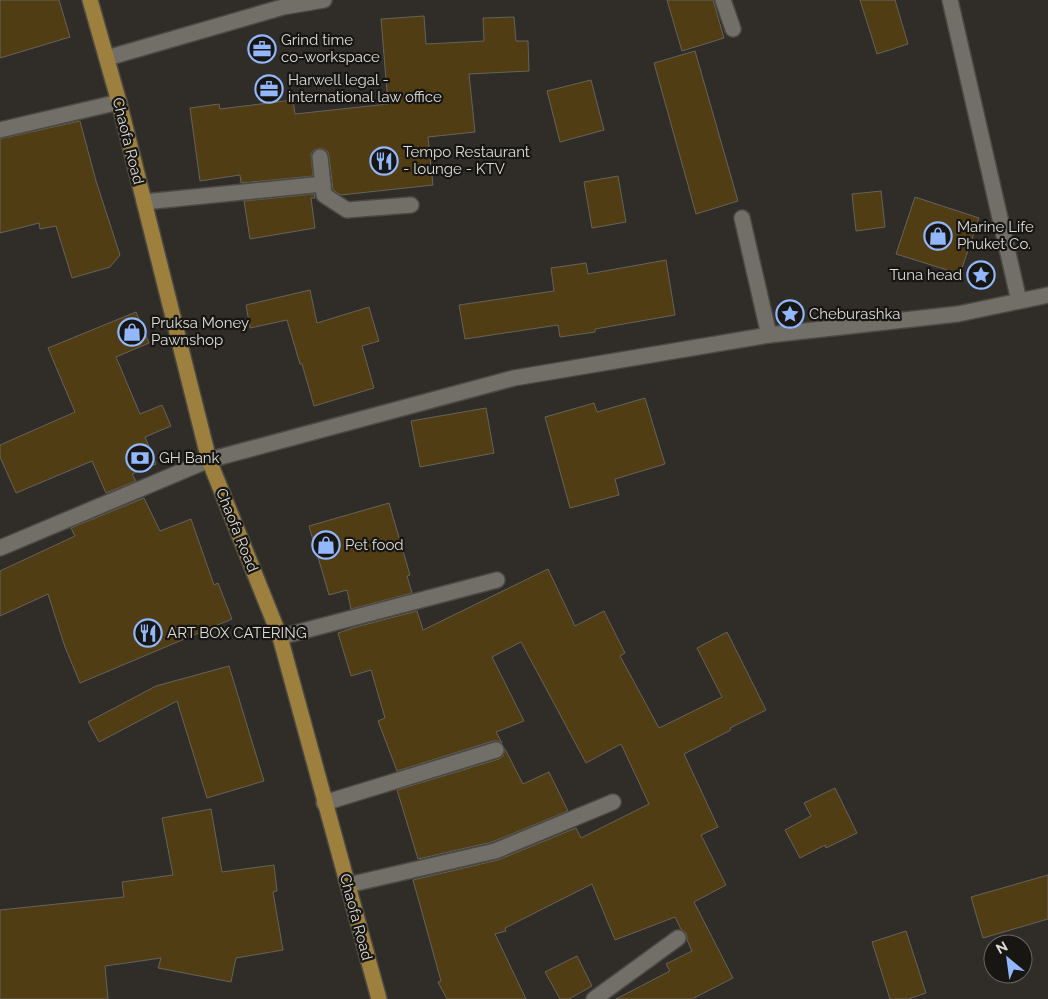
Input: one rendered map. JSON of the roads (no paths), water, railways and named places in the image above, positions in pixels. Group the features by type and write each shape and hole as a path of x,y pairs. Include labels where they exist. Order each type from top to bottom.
{"main road":[{"name":"Chaofa Road","path":"90,0 144,202 208,460 280,637 379,999"}],"street":[{"path":"107,58 283,7 324,0"},
{"path":"723,0 733,29"},
{"path":"950,0 1019,301"},
{"path":"0,130 118,102"},
{"path":"320,157 324,195 347,210 411,205"},
{"path":"144,202 323,184"},
{"path":"742,218 769,335"},
{"path":"0,548 208,460 514,378 769,335 958,314 1048,295"},
{"path":"280,637 497,580"},
{"path":"324,803 496,750"},
{"path":"348,885 495,851 613,802"},
{"path":"594,999 678,938"}],"place":[{"name":"Grind time co-workspace","path":"262,49"},
{"name":"Harwell legal - international law office","path":"269,89"},
{"name":"Tempo Restaurant - lounge - KTV","path":"384,161"},
{"name":"Marine Life Phuket Co.","path":"938,236"},
{"name":"Tuna head","path":"981,275"},
{"name":"Cheburashka","path":"790,314"},
{"name":"Pruksa Money Pawnshop","path":"132,332"},
{"name":"GH Bank","path":"140,458"},
{"name":"Pet food","path":"326,545"},
{"name":"ART BOX CATERING","path":"148,633"}]}
